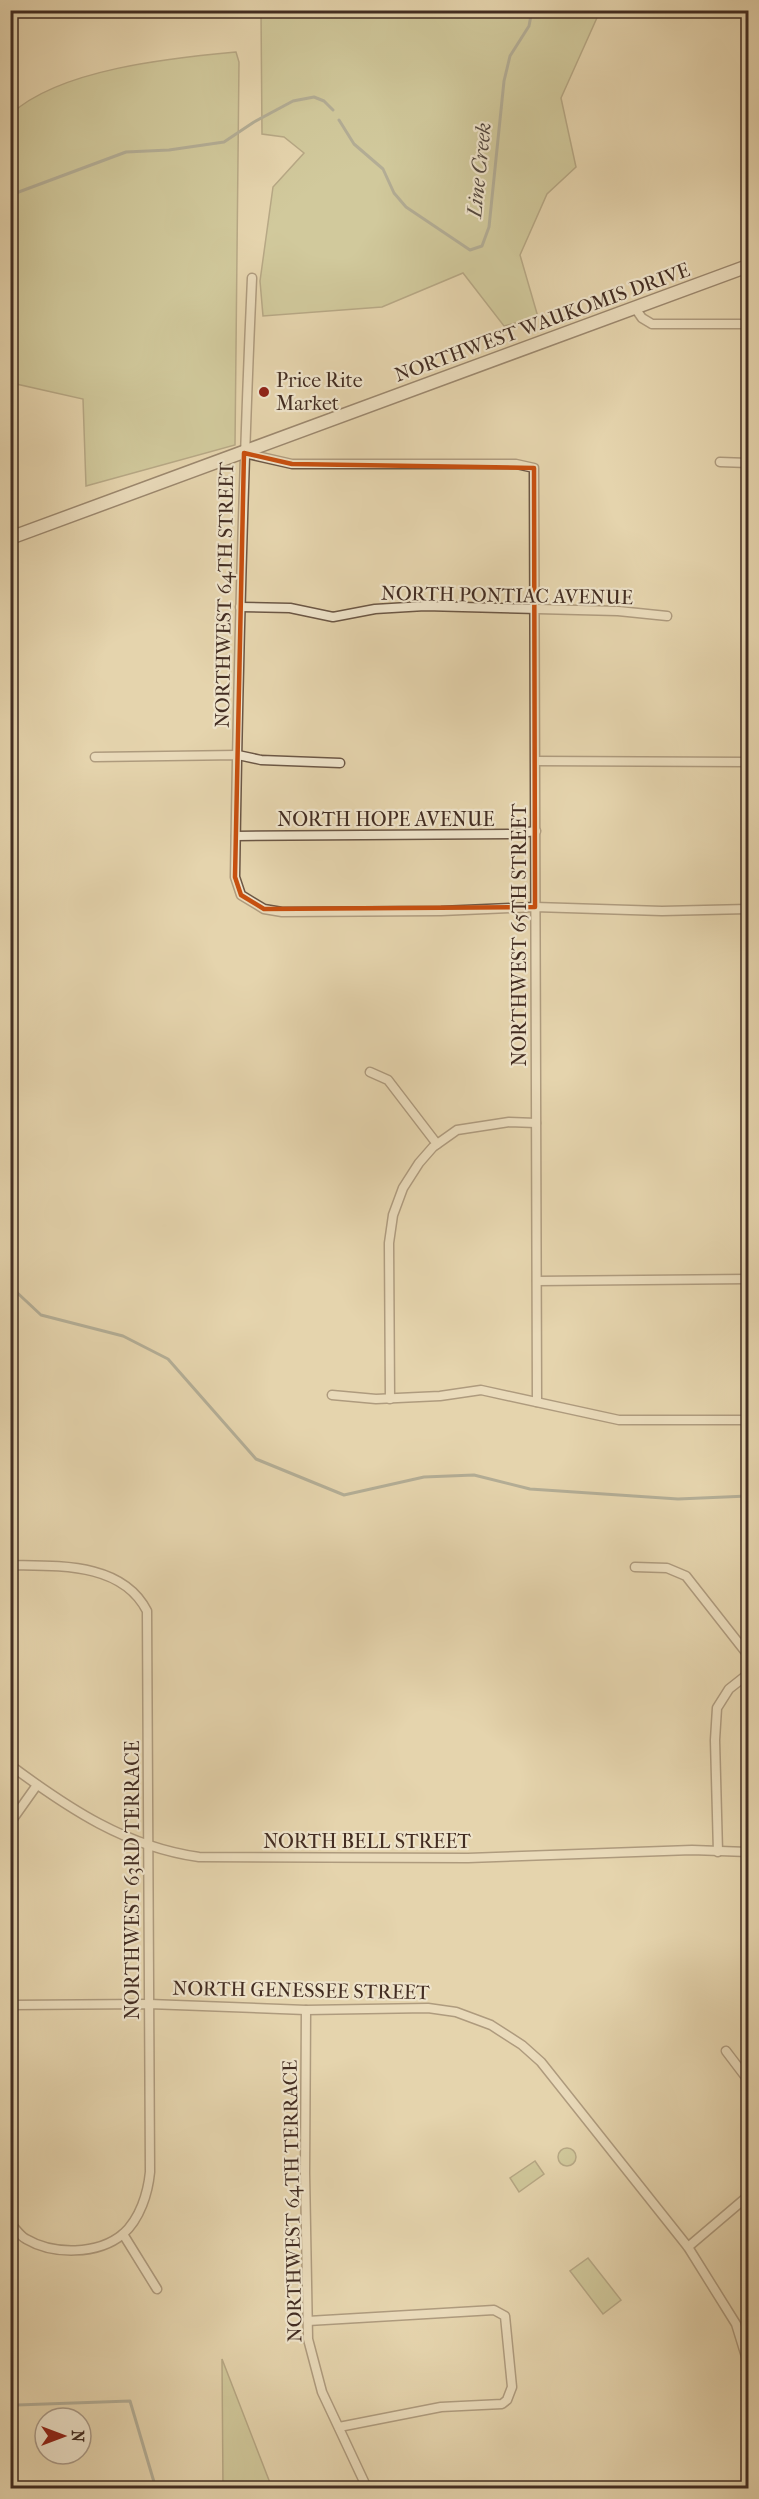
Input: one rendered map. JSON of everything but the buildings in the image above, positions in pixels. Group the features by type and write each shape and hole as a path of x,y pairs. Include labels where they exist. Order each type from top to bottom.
{"main road":[{"name":"NORTHWEST WAUKOMIS DRIVE","path":"10,538 748,266"}],"street":[{"name":"NORTHWEST 64TH STREET","path":"252,278 244,453 235,877 241,895 264,909 282,912 441,911 535,907"},
{"path":"636,308 642,318 652,324 748,324"},
{"name":"NORTHWEST 65TH STREET","path":"244,453 292,464 516,464 534,468 537,1401"},
{"path":"720,462 748,463"},
{"name":"NORTH PONTIAC AVENUE","path":"240,607 290,608 333,617 375,609 425,606 618,611 667,616"},
{"path":"95,757 238,755 261,760 340,763"},
{"path":"536,761 748,762"},
{"name":"NORTH HOPE AVENUE","path":"236,836 511,834 536,831"},
{"path":"535,907 662,911 748,909"},
{"path":"370,1072 388,1080 437,1144"},
{"path":"390,1399 390,1229 403,1188 419,1163 437,1144 457,1130 509,1122 536,1122"},
{"path":"537,1281 748,1279"},
{"path":"332,1395 390,1399 481,1390 619,1420 748,1420"},
{"name":"NORTHWEST 63RD TERRACE","path":"10,1565 72,1566 115,1578 140,1598 147,1611 149,1668 147,1846 149,2183 141,2207 123,2234"},
{"path":"635,1567 667,1568 686,1576 748,1655"},
{"path":"718,1852 715,1740 717,1708 729,1689 748,1674"},
{"name":"NORTH BELL STREET","path":"10,1765 96,1823 147,1846 174,1854 199,1857 468,1858 686,1850 748,1852"},
{"path":"10,1822 37,1785"},
{"name":"NORTH GENESSEE STREET","path":"10,2005 148,2004 306,2010 428,2007 468,2016 498,2029 541,2061 688,2247 732,2316 748,2363"},
{"name":"NORTHWEST 64TH TERRACE","path":"306,2010 304,2173 308,2339 315,2370 367,2488"},
{"path":"726,2051 748,2080"},
{"path":"688,2247 748,2196"},
{"path":"10,2223 24,2238 47,2249 72,2250 99,2247 123,2234 157,2289"},
{"path":"308,2320 494,2310 505,2316 512,2388 502,2404 441,2407 339,2427"}],"highlighted area":[{"path":"244,453 292,464 534,468 535,907 264,909 241,895 235,877"}],"green space":[{"path":"261,11 600,11 561,98 576,167 547,194 520,255 538,317 504,326 463,273 382,307 263,316 260,281 273,187 304,153 284,137 262,134"},
{"path":"236,52 239,62 235,445 86,486 83,399 12,383 11,380 11,114 32,99 58,86 87,76 149,62"},
{"path":"563,2148 571,2148 576,2153 574,2164 563,2166 558,2161 558,2153"},
{"path":"535,2161 544,2174 519,2192 510,2178"},
{"path":"588,2258 621,2300 603,2314 570,2271"},
{"path":"222,2359 272,2488 223,2488"}],"waterway":[{"name":"Line Creek","path":"339,120 354,144 383,169 394,193 406,207 470,250 482,246 489,227 504,81 510,56 529,26 532,10"},
{"name":"Line Creek","path":"10,198 16,193 126,152 169,150 224,142 254,122 293,101 314,97 324,101 333,110"},
{"path":"10,1286 41,1315 123,1336 168,1359 256,1459 344,1495 424,1477 474,1475 530,1489 678,1499 748,1496"},
{"path":"10,2397 17,2405 130,2401 154,2482 121,2488"}],"place":[{"name":"Price Rite Market","path":"264,392"}]}
